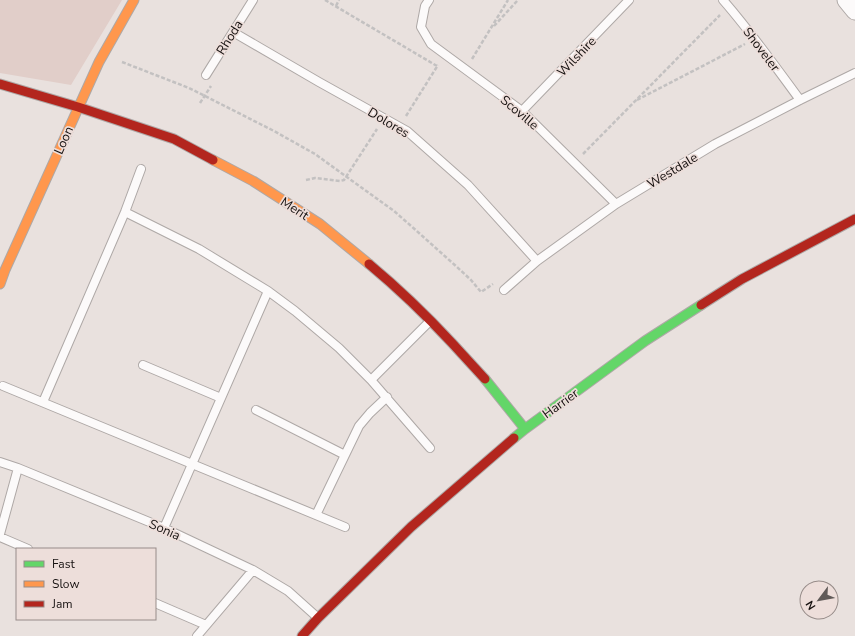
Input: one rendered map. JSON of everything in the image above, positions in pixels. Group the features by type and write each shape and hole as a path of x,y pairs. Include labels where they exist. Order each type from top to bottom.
{"street":[{"name":"Loon","path":"0,284 98,62 134,0"},
{"path":"846,0 855,11"},
{"name":"Merit","path":"0,84 78,107 174,140 253,181 320,224 387,279 431,321 477,370 525,429"},
{"name":"Harrier","path":"302,636 318,618 411,527 525,429 645,341 735,283 855,219"}],"lane":[{"name":"Rhoda","path":"206,75 253,0"},
{"name":"Scoville","path":"429,0 421,27 431,44 522,111 616,204"},
{"name":"Wilshire","path":"522,111 629,0"},
{"name":"Shoveler","path":"726,3 755,39 800,100"},
{"name":"Dolores","path":"233,32 407,131 468,185 537,261"},
{"name":"Westdale","path":"504,290 537,261 616,204 715,144 855,73"},
{"path":"43,402 125,212 141,169"},
{"path":"125,212 199,249 268,291 339,348 387,397 430,448"},
{"path":"164,528 268,291"},
{"path":"371,380 431,321"},
{"path":"144,365 221,398"},
{"path":"3,386 345,528"},
{"path":"316,515 360,426 387,397"},
{"path":"256,410 345,455"},
{"name":"Sonia","path":"0,462 164,528 253,570 288,591 318,618"},
{"path":"0,534 18,468"},
{"path":"0,537 26,548"},
{"path":"197,636 253,570"},
{"path":"156,603 206,625"}],"path":[{"path":"325,0 438,66"},
{"path":"336,6 339,0"},
{"path":"465,69 508,0"},
{"path":"490,30 518,0"},
{"path":"574,163 635,101 726,3"},
{"path":"635,101 755,39"},
{"path":"399,126 445,54"},
{"path":"102,55 189,88 274,131 314,154 394,211 466,276 481,292 494,283 504,290"},
{"path":"200,104 212,85 206,75"},
{"path":"306,180 315,178 340,181 344,180 384,118"}],"shaded area":[{"path":"0,0 122,0 71,85 0,73"}],"traffic: fast":[{"path":"514,438 645,341 701,305"},
{"path":"485,379 525,429"}],"traffic: slow":[{"path":"0,284 99,62 134,0"},
{"path":"213,160 253,181 320,224 369,264"}],"traffic: jam":[{"path":"0,84 78,107 174,139 213,160"},
{"path":"701,305 742,279 855,219"},
{"path":"369,264 422,312 485,379"},
{"path":"302,636 318,618 411,527 514,438"}]}
